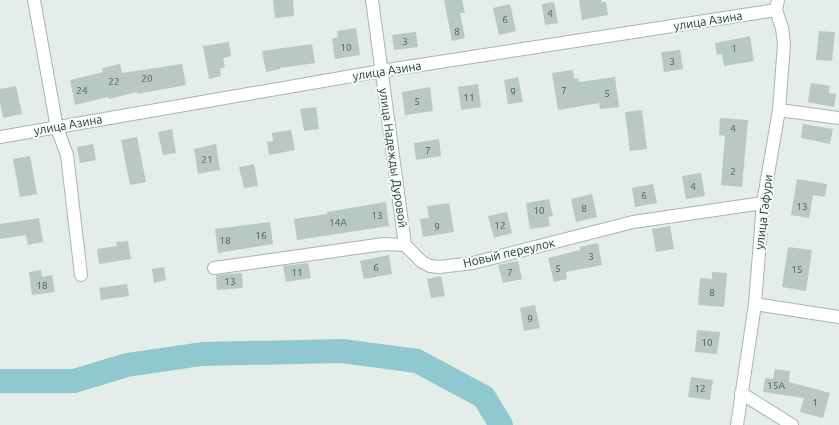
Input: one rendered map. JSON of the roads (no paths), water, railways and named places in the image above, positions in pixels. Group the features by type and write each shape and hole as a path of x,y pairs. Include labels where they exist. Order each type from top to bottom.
{"street":[{"path":"34,0 57,128 67,155 80,275"},
{"name":"улица Надежды Дуровой","path":"372,0 405,245"},
{"name":"улица Азина","path":"0,137 381,71 777,5"},
{"name":"улица Гафури","path":"737,425 755,304 763,202 779,110 784,44 777,5"},
{"path":"779,110 839,118"},
{"name":"Новый переулок","path":"405,245 422,262 430,266 453,266 473,263 633,222 763,202"},
{"path":"214,268 384,244 405,245"},
{"path":"755,304 839,317"},
{"path":"741,393 792,425"}],"waterway":[{"path":"0,381 74,381 127,365 202,354 342,351 417,361 484,397 501,425"}]}
